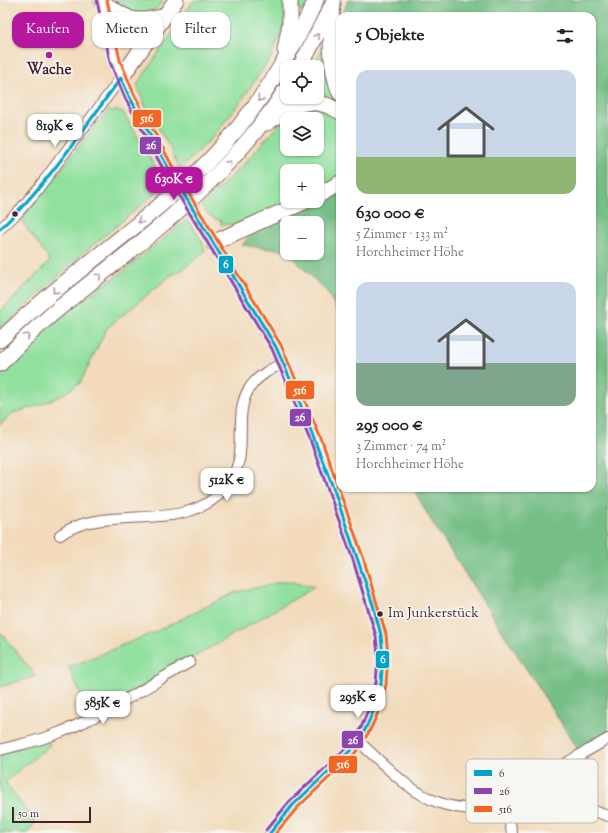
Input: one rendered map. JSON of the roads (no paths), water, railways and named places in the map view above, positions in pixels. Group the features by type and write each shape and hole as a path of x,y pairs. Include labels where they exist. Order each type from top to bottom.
{"highway":[{"path":"121,78 176,0"},
{"path":"283,60 290,23 290,0"},
{"path":"285,60 316,0"},
{"path":"102,1 125,17 133,20 149,21 165,16"},
{"path":"304,60 334,2"},
{"path":"334,2 331,60 336,82"},
{"path":"0,340 58,288 190,179 215,154 244,121 280,69"},
{"path":"0,364 19,344 48,318 196,196 230,162 255,132 280,98"},
{"path":"255,132 286,109 302,102 321,103 336,110"},
{"path":"324,192 336,185"},
{"path":"214,244 219,240 290,208"}],"street":[{"path":"102,1 113,52 121,78 129,96 170,173 268,333 283,363 317,443 358,558 378,623 383,667 378,699 368,725 348,753 293,805 270,833"},
{"path":"0,229 19,211 36,190 121,78"},
{"path":"60,535 65,531 102,520 168,515 191,510 203,506 213,499 228,484 237,466 240,456 242,409 248,391 263,375 283,363"},
{"path":"0,750 49,737 76,726 102,713 190,662"},
{"path":"575,759 608,739"},
{"path":"358,741 406,784 430,800 448,806 466,809"},
{"path":"598,813 608,816"},
{"path":"511,823 512,833"}],"place":[{"name":"Wache","path":"49,55"},
{"name":"Im Junkerstück","path":"380,614"}]}
